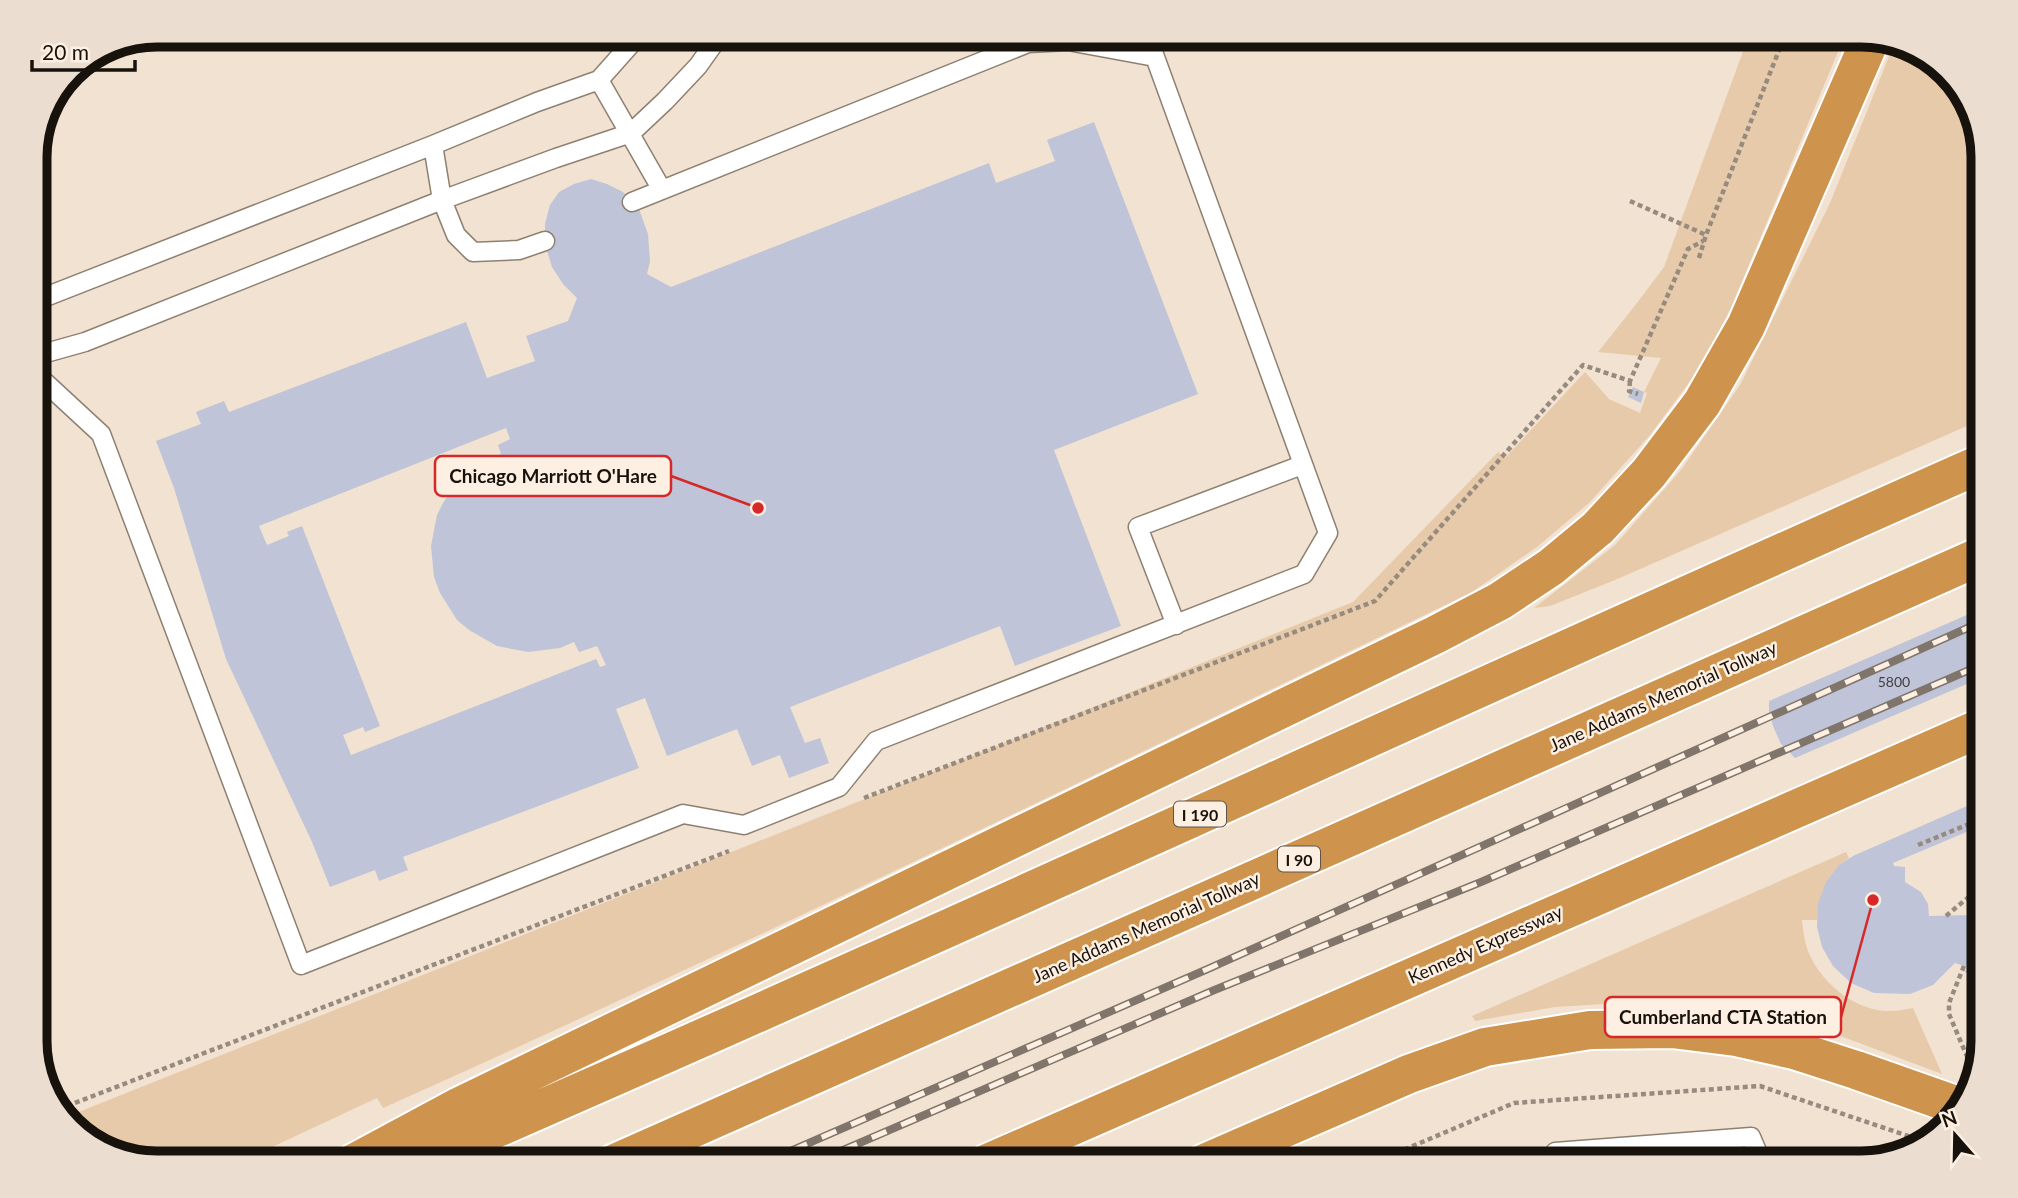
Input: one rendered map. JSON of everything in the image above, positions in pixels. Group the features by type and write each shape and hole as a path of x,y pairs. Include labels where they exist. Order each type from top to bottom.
{"highway":[{"path":"376,1151 509,1082 1435,635 1500,601 1550,568 1598,528 1649,473 1702,403 1746,326 1867,47"},
{"name":"I 190","path":"445,1151 677,1051 1971,468"},
{"name":"Jane Addams Memorial Tollway","path":"643,1151 1971,560"},
{"name":"Kennedy Expressway","path":"1015,1151 1971,732"},
{"path":"1233,1151 1409,1074 1485,1047 1590,1030 1672,1029 1736,1037 1807,1054 1941,1100"}],"lane":[{"path":"47,296 537,102 599,80 628,47"},
{"path":"47,353 85,342 442,200 631,133 698,66 711,47"},
{"path":"632,202 1018,47"},
{"path":"1101,47 1155,57"},
{"path":"47,384 101,434 301,965 683,814 744,825 839,787 876,741 1304,574 1328,533 1151,47"},
{"path":"599,80 662,190"},
{"path":"433,145 442,200 456,235 473,252 519,250 545,241"},
{"path":"1176,625 1139,527 1302,465"},
{"path":"1568,1151 1752,1137 1757,1151"}],"path":[{"path":"1699,258 1780,47"},
{"path":"1630,201 1706,235"},
{"path":"1630,381 1629,391 1637,394"},
{"path":"1918,845 1971,823"},
{"path":"1947,916 1971,895"},
{"path":"1964,966 1949,1003 1949,1014 1969,1061"},
{"path":"1401,1151 1514,1103 1760,1086 1913,1137"}],"shaded area":[{"path":"1745,47 1840,47 1731,308 1700,368 1650,435 1589,503 1537,547 1472,592 930,854 383,1108 377,1098 264,1151 143,1150 102,1136 75,1113 1353,602 1498,452 1505,458 1585,372 1609,399 1640,413 1647,393 1644,392 1661,358 1598,352 1664,267"},
{"path":"1891,52 1928,70 1952,96 1959,109 1965,122 1971,150 1971,424 1615,580 1550,606 1534,608 1615,545 1681,470 1740,385 1830,203"},
{"path":"1846,852 1849,858 1830,878 1817,920 1802,920 1804,938 1812,960 1829,983 1864,1006 1894,1011 1913,1008 1942,1074 1803,1022 1709,1005 1637,1002 1555,1007 1475,1021 1472,1016"}],"building":[{"path":"1094,122 1198,394 1054,450 1121,626 1015,666 1000,626 790,707 805,743 820,738 829,763 789,778 780,755 752,766 737,729 667,756 645,698 616,709 639,768 403,857 408,870 379,881 375,870 330,887 312,842 226,659 174,488 156,441 201,424 196,412 224,401 229,412 466,322 487,378 535,361 526,336 568,321 577,298 563,284 552,267 545,244 545,224 550,205 559,192 574,184 591,179 623,192 639,209 648,234 650,261 647,274 671,287 989,163 996,183 1055,161 1047,140","holes":["506,428 510,439 498,445 501,454 477,466 465,476 444,501 437,515 431,546 434,577 440,593 457,620 497,646 528,652 560,648 574,642 579,652 597,646 606,665 600,667 596,659 351,755 343,735 363,727 365,732 380,726 302,526 287,532 289,536 267,545 259,526"]},
{"path":"1633,387 1644,392 1641,403 1628,397"},
{"path":"1971,613 1971,682 1795,758 1781,744 1773,726 1769,701"},
{"path":"1971,804 1971,830 1893,863 1894,866 1905,867 1905,882 1921,892 1928,904 1929,916 1970,915 1971,974 1965,972 1967,967 1955,963 1933,985 1910,994 1874,993 1851,983 1833,966 1822,947 1817,927 1818,904 1826,882 1839,865 1853,856"}],"railway":[{"path":"791,1151 1210,968 1971,626"},
{"path":"841,1151 1212,991 1481,882 1971,669"}],"place":[{"name":"Chicago Marriott O'Hare","path":"758,508"},
{"name":"Cumberland CTA Station","path":"1873,900"}]}
